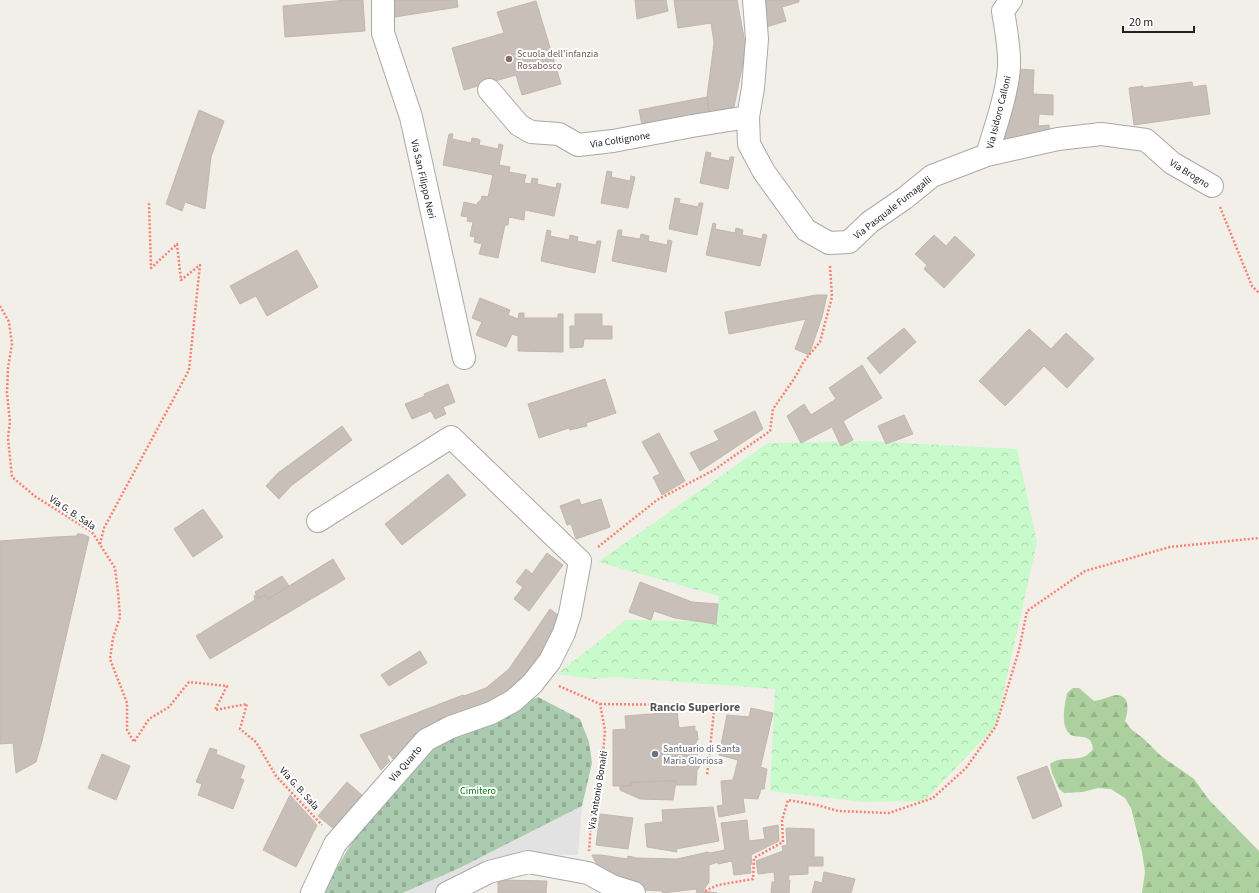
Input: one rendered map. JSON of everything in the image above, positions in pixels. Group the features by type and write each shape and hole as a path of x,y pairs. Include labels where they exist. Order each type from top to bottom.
{"street":[{"name":"Via San Filippo Neri","path":"383,0 383,33 410,117 464,358"},
{"name":"Via Pasquale Fumagalli","path":"754,0 757,39 748,117 749,144 764,172 806,230 829,243 849,242 870,222 905,198 932,176 987,155"},
{"name":"Via Isidoro Calloni","path":"987,155 1003,101 1009,67 1004,12 1011,0"},
{"name":"Via Coltignone","path":"489,90 518,125 531,132 559,134 578,145 614,141 748,117"},
{"name":"Via Brogno","path":"987,155 1058,139 1101,134 1146,140 1172,163 1212,186"},
{"path":"318,521 451,437 580,561"},
{"name":"Via Quarto","path":"312,893 335,844 426,740 450,727 491,713 513,702 532,684 550,661 564,633 570,614 580,561"},
{"path":"446,893 489,872 528,862 588,873 612,886 634,893"}],"path":[{"name":"Via Brogno","path":"1212,186 1252,286 1259,293"},
{"path":"99,545 104,528 189,370 200,265 181,280 177,244 151,268 149,203"},
{"path":"580,561 657,500 714,470 770,431 773,409 794,379 804,361 820,342 832,297 831,268"},
{"name":"Via G. B. Sala","path":"0,306 9,322 12,344 8,368 7,393 10,422 8,438 12,477 36,497 92,532 115,568 120,617 113,638 110,659 127,703 127,730 134,742 149,720 169,707 189,682 227,686 215,710 247,704 240,729 256,742 276,776 322,825 335,844"},
{"path":"705,891 718,885 753,880 754,858 783,842 782,820 788,800 838,811 889,813 933,798 966,768 996,726 1019,650 1027,611 1085,571 1170,547 1259,538"},
{"path":"537,676 600,704 677,705 714,711 707,776"},
{"name":"Via Antonio Bonaiti","path":"588,873 592,808 602,768 605,730 600,704"}],"green space":[{"path":"869,441 1017,449 1037,542 996,726 924,801 862,802 770,791 775,689 613,677 594,679 557,674 626,620 702,621 716,624 719,596 598,562 768,443"},
{"path":"1073,688 1079,688 1094,701 1116,695 1124,698 1127,705 1125,721 1131,729 1144,739 1161,756 1194,779 1209,800 1259,851 1259,893 1142,893 1145,872 1142,852 1131,808 1125,798 1111,789 1098,788 1083,792 1064,793 1059,789 1052,773 1050,764 1055,761 1083,757 1093,749 1092,743 1089,739 1070,734 1065,727 1064,712 1067,693"},
{"name":"Cimitero","path":"538,697 580,719 589,742 592,763 582,806 460,868 403,893 322,893 364,822 443,739"}],"shaded area":[{"path":"582,806 578,855 513,854 435,893 403,893 460,868"}],"building":[{"path":"346,0 363,0 365,31 285,37 283,6"},
{"path":"392,0 457,0 458,7 395,17"},
{"path":"635,0 666,0 668,11 637,19"},
{"path":"674,0 737,0 746,48 734,107 709,112 707,97 714,43 711,23 678,28"},
{"path":"761,0 799,0 799,2 782,7 786,21 763,28"},
{"path":"536,1 561,84 522,95 516,75 464,90 452,48 504,33 497,12"},
{"path":"1013,69 1034,70 1033,94 1053,95 1053,115 1039,114 1038,126 1049,125 1050,135 1003,142"},
{"path":"1192,82 1193,87 1206,85 1210,114 1134,125 1129,88 1143,86 1143,88"},
{"path":"707,97 709,112 642,125 639,110"},
{"path":"199,110 224,121 211,157 205,209 185,202 182,211 166,204"},
{"path":"449,134 453,134 452,139 471,143 472,138 478,139 480,140 479,145 498,149 499,144 503,145 499,165 510,167 509,172 526,175 524,183 531,184 532,178 538,179 537,184 556,188 557,183 561,184 554,216 525,210 524,220 509,217 508,225 505,225 498,258 479,254 482,244 474,242 475,237 470,236 473,222 467,221 468,217 461,216 464,202 477,205 482,196 488,197 493,175 443,165"},
{"path":"706,152 711,153 710,157 729,161 730,157 734,157 728,189 700,183"},
{"path":"607,171 612,172 611,177 630,181 631,176 635,177 628,208 601,203"},
{"path":"675,198 680,199 679,203 698,207 699,203 703,203 697,235 669,229"},
{"path":"713,223 716,224 715,229 735,233 736,228 743,230 742,235 762,239 763,234 767,235 760,266 706,255"},
{"path":"547,230 551,231 550,236 569,240 570,235 578,237 577,241 596,245 597,241 601,241 595,273 541,261"},
{"path":"618,230 622,230 621,236 640,239 641,234 649,236 648,241 667,245 668,240 672,241 666,272 612,261"},
{"path":"934,235 946,246 955,236 975,255 944,288 924,269 927,265 915,254"},
{"path":"297,250 318,287 267,316 256,296 240,304 230,286"},
{"path":"816,295 827,295 822,317 809,355 795,349 806,319 729,334 725,312"},
{"path":"480,298 510,310 508,315 518,319 519,313 524,313 524,318 558,318 558,314 563,314 563,352 518,351 518,336 512,334 506,347 476,335 482,322 472,318"},
{"path":"575,314 602,314 602,326 612,326 612,339 584,339 583,347 570,348 570,326 575,326"},
{"path":"904,328 916,342 880,374 867,358"},
{"path":"1029,329 1051,349 1066,333 1094,359 1067,388 1044,366 1005,406 979,381"},
{"path":"862,365 882,398 843,421 853,440 841,446 832,427 801,443 787,416 804,404 811,415 836,399 829,388"},
{"path":"605,379 616,413 586,423 587,426 570,430 569,428 539,438 528,404"},
{"path":"448,384 455,402 443,407 446,414 435,419 431,411 412,419 405,404"},
{"path":"755,411 763,429 700,471 690,453 719,440 714,431"},
{"path":"904,415 913,434 886,444 878,426"},
{"path":"342,426 352,440 291,486 279,499 266,486 278,473"},
{"path":"659,433 685,481 662,495 653,477 660,474 642,442"},
{"path":"448,474 466,495 402,545 385,524"},
{"path":"579,499 581,505 601,499 610,527 576,539 571,524 567,525 560,506"},
{"path":"203,509 223,537 193,557 174,529"},
{"path":"77,534 82,534 89,537 42,741 36,762 16,773 13,743 0,744 0,541 77,536"},
{"path":"547,553 563,565 529,611 514,599 523,587 516,582 526,569 532,574"},
{"path":"333,559 345,579 210,659 196,636 255,600 254,596 256,595 258,598 265,595 268,599"},
{"path":"282,576 289,586 268,599 265,595 258,598 255,592"},
{"path":"640,582 692,602 718,604 716,624 675,618 654,611 651,620 629,612"},
{"path":"550,609 563,619 557,634 514,692 451,717 411,743 393,759 389,754 387,757 390,761 381,770 360,735 463,695 464,696 486,688 509,669"},
{"path":"420,651 427,663 389,686 381,675"},
{"path":"751,708 773,713 760,767 767,769 764,789 761,789 758,799 743,798 745,812 719,817 717,806 723,805 721,781 733,780 738,760 719,755 727,715 749,717"},
{"name":"Santuario di Santa Maria Gloriosa","path":"677,712 679,728 695,726 695,731 697,731 698,740 696,741 698,763 700,766 697,770 696,785 675,785 676,781 631,782 631,786 613,786 613,730 626,729 625,716"},
{"path":"210,748 217,750 216,754 245,766 240,778 244,780 233,809 198,795 202,784 196,782"},
{"path":"102,754 130,766 116,800 88,788"},
{"path":"1047,766 1062,806 1033,819 1017,777"},
{"path":"676,781 673,800 640,799 620,790 620,786 631,786 631,782"},
{"path":"347,782 363,796 334,829 318,816"},
{"path":"290,795 317,825 296,867 263,850"},
{"path":"713,807 719,841 676,849 677,852 647,847 645,824 663,822 662,810"},
{"path":"600,814 633,818 628,849 596,845"},
{"path":"747,820 749,841 765,839 763,828 778,825 779,841 751,855 751,873 734,875 732,861 718,864 718,862 709,865 709,882 703,891 717,893 697,893 696,889 663,893 662,891 644,890 632,887 598,867 592,855 627,859 628,856 637,858 677,859 725,850 721,823"},
{"path":"786,828 814,829 814,857 823,857 823,866 808,866 808,874 789,875 789,893 771,893 772,882 775,882 774,872 758,874 756,861 783,851 782,846 787,845"},
{"path":"824,872 855,879 851,893 812,893 815,881 822,883"},
{"path":"498,880 547,881 546,893 498,893"}],"place":[{"name":"Scuola dell'infanzia Rosabosco","path":"509,59"},
{"name":"Santuario di Santa Maria Gloriosa","path":"655,754"}],"district":[{"name":"Rancio Superiore","path":"695,707"}]}
